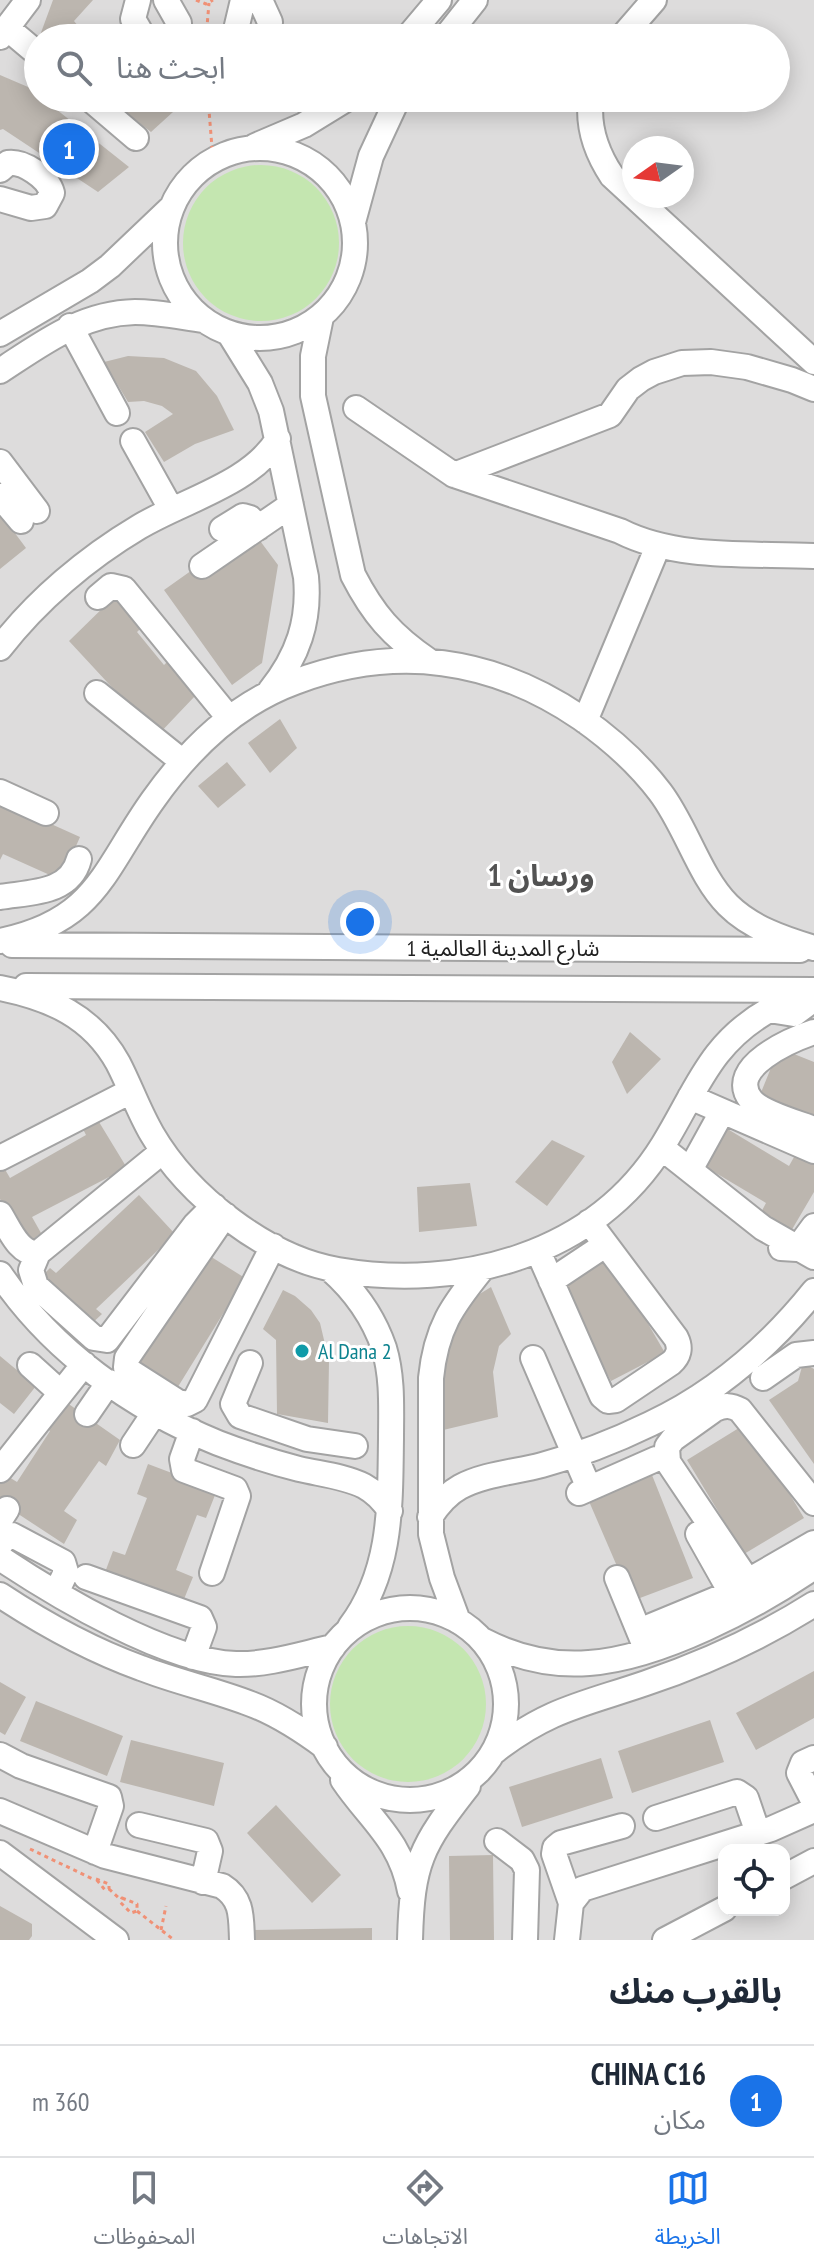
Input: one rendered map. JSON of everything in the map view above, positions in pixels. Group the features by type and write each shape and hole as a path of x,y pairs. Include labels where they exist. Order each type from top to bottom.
{"street":[{"path":"24,46 2,33 28,0"},
{"path":"135,24 133,19 138,0"},
{"path":"166,0 179,24"},
{"path":"419,24 439,0"},
{"path":"456,24 475,0"},
{"path":"633,24 654,0"},
{"path":"240,24 249,1 270,24"},
{"path":"105,112 136,138"},
{"path":"325,112 304,125 248,149 213,160 189,179 173,205 167,222 166,259 179,293 204,320 229,333 256,339 297,331 321,317 341,294 348,281 355,252 353,222 371,156 391,112"},
{"path":"590,112 594,139 612,176 814,362"},
{"path":"248,149 282,151 314,165 339,190 353,222"},
{"path":"0,170 8,163 18,163 46,180 52,193 45,206 38,209 0,199"},
{"path":"0,334 110,266 173,205"},
{"path":"0,371 70,326 101,316 134,312 204,320"},
{"path":"321,317 313,356 313,396 353,575 366,601 384,625 405,645 429,661"},
{"path":"70,326 117,413"},
{"path":"229,333 260,383 278,439 306,577 306,613 297,648 268,694"},
{"path":"454,475 610,415 628,389 641,379 682,363 711,362 747,367 814,389"},
{"path":"356,408 454,475 658,546 691,551 814,556"},
{"path":"0,648 27,616 95,557 171,509 252,470 278,439"},
{"path":"133,441 171,509"},
{"path":"0,462 29,516 0,496"},
{"path":"202,566 291,505"},
{"path":"222,529 243,516 250,518 258,528"},
{"path":"585,721 658,546"},
{"path":"98,597 111,586 124,589 229,718"},
{"path":"0,619 27,616"},
{"path":"0,943 49,924 77,909 111,868 151,802 183,762 229,718 293,683 374,663 429,661 476,668 520,683 585,721 623,751 660,791 708,878 727,904 771,933 814,949"},
{"path":"97,693 183,762"},
{"path":"0,792 46,813"},
{"path":"0,897 58,886 70,877 79,859"},
{"name":"شارع المدينة العالمية 1","path":"0,943 814,949"},
{"path":"0,987 32,994 73,1013 106,1044 163,1151 191,1184 222,1213 276,1247 330,1269 415,1277 482,1269 534,1253 592,1220 634,1182 662,1148 707,1066 734,1033 769,1010 794,1014 814,999"},
{"name":"شارع المدينة العالمية 1","path":"0,987 814,990"},
{"path":"814,1032 768,1052 754,1068 747,1084 749,1095 756,1104 814,1129"},
{"path":"0,1158 131,1091"},
{"path":"690,1097 814,1151"},
{"path":"690,1170 722,1112"},
{"path":"784,1130 814,1143"},
{"path":"662,1148 763,1228 806,1253"},
{"path":"163,1151 38,1253 31,1270 36,1286 94,1338 102,1341 114,1334 195,1244"},
{"path":"222,1213 195,1225 195,1244 126,1361 128,1370 182,1403 191,1402 197,1397 276,1247"},
{"path":"0,1214 23,1250 30,1254 38,1253"},
{"path":"734,1214 778,1248 806,1253"},
{"path":"534,1253 551,1281 602,1396 608,1401 616,1400 671,1363 679,1347 676,1338 605,1245 592,1220"},
{"path":"592,1220 629,1263"},
{"path":"806,1253 814,1226"},
{"path":"551,1281 605,1245"},
{"path":"260,1284 276,1247"},
{"path":"534,1253 552,1307"},
{"path":"330,1269 364,1305 385,1351 391,1400 390,1511 386,1549 375,1585 323,1665 317,1685 317,1727 354,1796 392,1840 404,1865 411,1901"},
{"path":"458,1621 436,1556 430,1517 434,1352 441,1328 453,1305 482,1269"},
{"path":"0,1274 26,1311 84,1364 155,1412 248,1454 362,1485 378,1496 390,1511"},
{"path":"765,1373 804,1314 814,1291"},
{"path":"0,1312 26,1311"},
{"path":"765,1373 793,1347 814,1345"},
{"path":"430,1517 446,1497 468,1483 575,1455 628,1434 703,1395 765,1373 796,1355 814,1353"},
{"path":"533,1358 575,1455 584,1491 649,1462 628,1434"},
{"path":"250,1363 235,1400 234,1409 240,1416 307,1439 355,1446"},
{"path":"0,1470 84,1364"},
{"path":"30,1365 61,1393"},
{"path":"87,1414 109,1382"},
{"path":"747,1599 668,1462 666,1452 669,1443 715,1409 734,1407 813,1492"},
{"path":"133,1445 155,1412"},
{"path":"227,1486 248,1454 261,1425"},
{"path":"192,1431 182,1459 184,1470 237,1491 238,1499 212,1573"},
{"path":"0,1534 7,1514"},
{"path":"703,1530 747,1599"},
{"path":"0,1545 10,1534 63,1562 66,1599"},
{"path":"747,1599 814,1543"},
{"path":"0,1558 66,1599 119,1626 193,1657 236,1664 261,1663 339,1640 367,1619 393,1610 429,1610 458,1621 480,1639 512,1653 550,1662 588,1663 638,1646 678,1639 747,1599 814,1567"},
{"path":"66,1599 89,1566 200,1618 204,1627 193,1657"},
{"path":"611,1581 638,1646"},
{"path":"0,1595 51,1627 109,1655 169,1679 270,1712 330,1756 347,1776 369,1790 393,1799 410,1800 427,1799 451,1791 472,1777 528,1727 565,1707 644,1684 715,1656 758,1637 814,1604"},
{"path":"410,1940 416,1869 429,1837 489,1759 504,1724 505,1693 497,1664 480,1639"},
{"path":"0,1755 109,1797 111,1806 95,1852"},
{"path":"814,1758 803,1763 799,1773 814,1802"},
{"path":"656,1818 737,1792 746,1798 758,1833"},
{"path":"571,1903 578,1892 588,1886 758,1833 814,1810"},
{"path":"0,1811 95,1852 222,1886 237,1900 242,1940"},
{"path":"139,1825 206,1841 210,1851 203,1882"},
{"path":"567,1940 571,1903 554,1854 555,1848 561,1843 622,1826"},
{"path":"497,1841 522,1860 527,1870 525,1940"},
{"path":"10,1849 116,1940"},
{"path":"790,1874 814,1861"},
{"path":"665,1940 718,1912"}],"path":[{"path":"196,0 201,3 211,1 208,24"},
{"path":"209,112 213,160"},
{"path":"10,1849 95,1880 120,1899 131,1913 137,1911"},
{"path":"120,1899 137,1904 137,1911"},
{"path":"161,1930 166,1906"},
{"path":"137,1911 174,1940"}],"shaded area":[{"name":"ورسان 1","path":"0,0 814,0 814,1940 0,1940"}],"green space":[{"path":"261,165 291,171 316,188 333,213 339,243 333,273 316,298 291,315 261,321 231,315 206,298 189,273 183,243 189,213 206,188 231,171"},
{"path":"408,1626 438,1632 463,1649 480,1674 486,1704 480,1734 463,1759 438,1776 408,1782 378,1776 353,1759 336,1734 330,1704 336,1674 353,1649 378,1632"}],"building":[{"path":"53,0 93,0 74,21 76,24 44,24"},
{"path":"0,75 24,85 24,112 60,112 129,167 98,192 3,129 0,130"},
{"path":"126,112 173,112 151,132"},
{"path":"128,356 164,358 196,371 217,396 234,430 195,444 164,462 145,432 173,414 162,406 144,401 128,402 104,362"},
{"path":"0,513 26,548 0,569"},
{"path":"255,534 278,565 262,663 232,685 164,590 195,568"},
{"path":"114,597 164,665 167,662 195,696 157,736 69,641"},
{"path":"280,719 297,748 270,773 248,743"},
{"path":"227,762 246,785 218,808 198,786"},
{"path":"0,801 80,837 61,880 3,854 0,860"},
{"path":"630,1032 661,1059 627,1094 612,1062"},
{"path":"779,1048 814,1062 814,1117 760,1095"},
{"path":"99,1122 127,1168 112,1182 109,1177 32,1217 41,1233 27,1244 0,1199 0,1161 10,1178 86,1135 83,1129"},
{"path":"721,1125 789,1166 798,1150 814,1159 814,1192 787,1238 757,1220 766,1203 699,1163"},
{"path":"552,1140 585,1156 547,1206 515,1182"},
{"path":"470,1183 477,1226 419,1232 417,1187"},
{"path":"139,1195 175,1234 96,1309 102,1314 88,1327 41,1277 50,1268 56,1273"},
{"path":"205,1253 245,1278 176,1390 136,1366"},
{"path":"610,1258 665,1353 611,1381 561,1285"},
{"path":"491,1287 511,1334 499,1346 493,1372 498,1417 439,1431 442,1346 470,1300"},
{"name":"Al Dana 2","path":"283,1290 311,1310 320,1323 329,1361 328,1423 277,1414 276,1340 263,1329"},
{"path":"0,1356 36,1386 14,1414 0,1403"},
{"path":"803,1363 814,1369 814,1464 769,1400 798,1381"},
{"path":"63,1400 120,1440 106,1466 99,1461 64,1511 77,1520 64,1544 0,1502 0,1481 4,1474 17,1482 50,1431 44,1427"},
{"path":"747,1423 804,1518 744,1554 687,1460"},
{"path":"148,1464 217,1490 206,1518 197,1515 176,1570 193,1577 182,1604 104,1575 113,1551 125,1555 147,1498 137,1494"},
{"path":"652,1475 693,1578 632,1601 588,1499"},
{"path":"814,1671 814,1718 756,1750 736,1713"},
{"path":"0,1682 26,1697 5,1735 0,1732"},
{"path":"36,1701 123,1736 107,1776 20,1741"},
{"path":"710,1720 724,1762 632,1793 618,1751"},
{"path":"131,1740 224,1763 214,1806 120,1782"},
{"path":"601,1758 613,1798 522,1827 509,1787"},
{"path":"276,1805 341,1875 312,1903 247,1833"},
{"path":"493,1855 494,1940 450,1940 449,1856"},
{"path":"0,1906 32,1924 29,1940 0,1940"},
{"path":"372,1928 372,1940 251,1940 251,1930"}],"place":[{"name":"CHINA C16","path":"69,149"},
{"name":"Al Dana 2","path":"302,1351"}],"district":[{"name":"ورسان 1","path":"541,874"}]}
